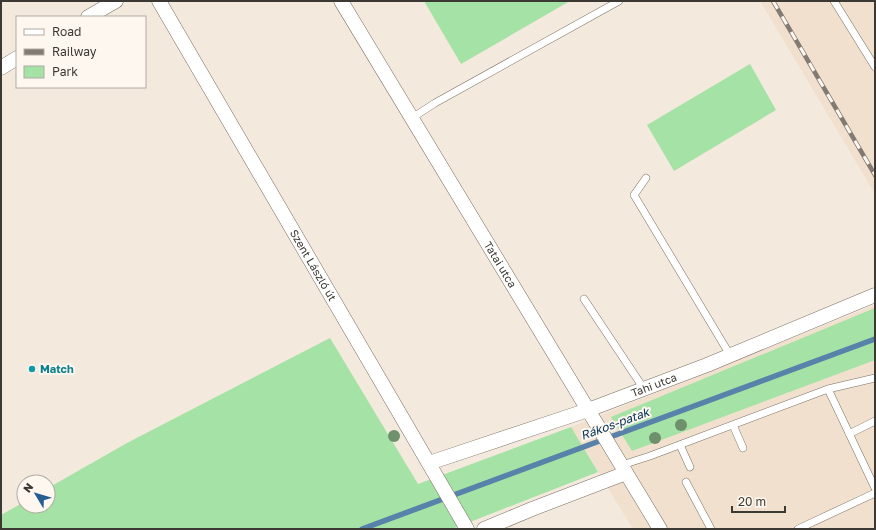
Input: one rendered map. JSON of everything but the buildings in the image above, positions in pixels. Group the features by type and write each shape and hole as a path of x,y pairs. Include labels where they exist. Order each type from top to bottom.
{"street":[{"path":"90,16 116,1"},
{"name":"Szent László út","path":"159,1 464,525"},
{"name":"Tatai utca","path":"342,1 660,529"},
{"path":"1,68 16,59"},
{"name":"Tahi utca","path":"429,463 588,410 644,389 875,295"},
{"path":"484,529 532,509 622,466"}],"lane":[{"path":"412,118 435,103 619,1"},
{"path":"834,1 875,67"},
{"path":"646,178 634,195 730,355"},
{"path":"584,299 644,389"},
{"path":"622,466 828,389 875,378"},
{"path":"828,389 875,488"},
{"path":"849,434 875,421"},
{"path":"733,425 743,448"},
{"path":"680,445 690,467"},
{"path":"686,482 711,529"},
{"path":"798,529 875,493"}],"shaded area":[{"path":"760,1 875,1 875,194"},
{"path":"875,305 875,529 633,529 571,427"}],"green space":[{"path":"424,1 570,1 461,64"},
{"path":"750,64 776,110 674,171 647,125"},
{"path":"875,308 875,360 632,451 611,417"},
{"path":"330,338 418,484 571,427 598,472 452,529 1,529 1,515 16,507 16,514 56,514 56,483 127,443"}],"waterway":[{"name":"Rákos-patak","path":"362,529 875,339"}],"railway":[{"path":"773,1 875,175"}],"place":[{"name":"Match","path":"32,369"}]}
